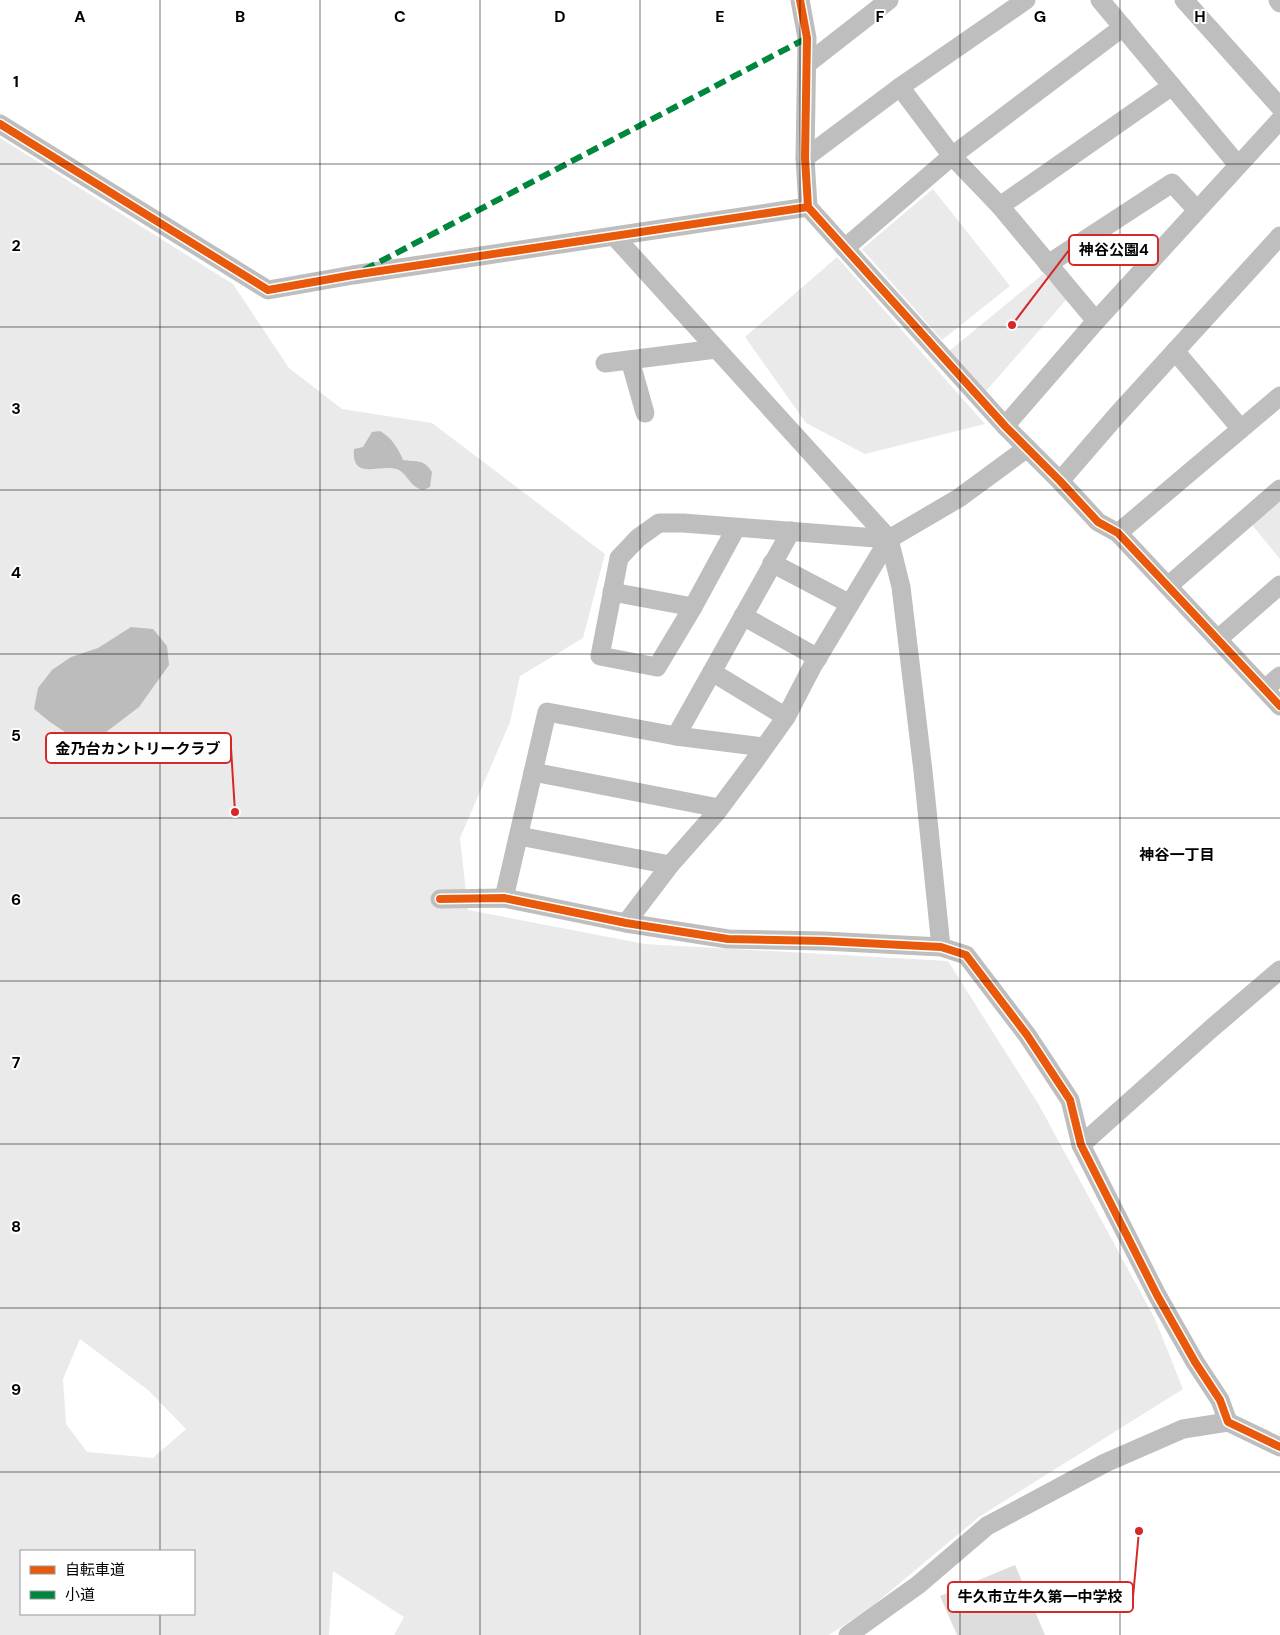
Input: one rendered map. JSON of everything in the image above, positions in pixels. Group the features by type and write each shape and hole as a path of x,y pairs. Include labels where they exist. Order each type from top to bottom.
{"street":[{"path":"800,0 807,38 805,158 808,207 1005,426 1098,522 1118,534 1280,706"},
{"path":"806,64 889,0"},
{"path":"805,158 900,87 1026,0"},
{"path":"1100,0 1238,165"},
{"path":"1184,0 1280,107"},
{"path":"845,248 952,156 1123,27"},
{"path":"1000,206 1172,86"},
{"path":"900,87 952,156 1000,206 1096,321"},
{"path":"1005,426 1096,321 1280,120"},
{"path":"0,124 268,290 354,275 808,207"},
{"path":"1048,264 1172,183 1197,210"},
{"path":"1060,481 1280,236"},
{"path":"615,237 889,539 901,587 923,771 941,947"},
{"path":"605,363 716,349"},
{"path":"1175,351 1241,429"},
{"path":"630,360 646,412"},
{"path":"1118,534 1280,396"},
{"path":"626,924 670,865 719,808 786,717 818,658 889,539 959,498 1027,448"},
{"path":"1168,586 1280,489"},
{"path":"736,528 693,607 657,667 600,656 619,558 638,538 659,524 683,523 889,539"},
{"path":"676,736 791,531"},
{"path":"772,563 850,604"},
{"path":"1218,639 1280,585"},
{"path":"612,592 693,607"},
{"path":"743,616 818,658"},
{"path":"712,672 786,717"},
{"path":"1265,690 1280,676"},
{"path":"504,898 547,712 676,736 764,747"},
{"path":"533,772 719,808"},
{"path":"519,836 670,865"},
{"path":"440,899 504,898 626,924 728,939 824,941 941,947 966,955 1027,1035 1070,1100 1081,1145 1156,1295 1195,1362 1220,1400 1228,1422"},
{"path":"1081,1145 1280,970"},
{"path":"848,1635 918,1585 986,1526 1105,1462 1183,1429 1228,1422 1280,1447"}],"shaded area":[{"path":"0,138 233,284 289,368 342,409 432,423 605,554 583,638 520,676 510,722 460,838 468,910 645,944 948,961 1039,1105 1155,1319 1183,1389 979,1517 870,1608 829,1635 394,1635 404,1617 333,1571 329,1635 0,1635","holes":["80,1339 148,1390 186,1429 153,1458 87,1452 66,1424 63,1379"]},
{"path":"933,189 1010,286 942,340 862,249"},
{"path":"837,257 985,424 865,454 806,423 745,337"},
{"path":"1043,274 1067,299 984,393 948,352"},
{"path":"380,431 394,444 403,460 420,462 429,468 432,472 430,487 423,490 418,488 399,470 392,468 369,469 358,466 354,459 354,449 363,447 372,432"},
{"path":"1280,491 1280,559 1247,519"},
{"path":"131,627 153,629 167,646 169,665 139,707 93,742 80,742 34,709 38,688 52,670 71,657 98,648"}],"building":[{"path":"1015,1565 1045,1635 957,1635 940,1596"}],"marked path":[{"path":"364,270 807,38"}],"cycle path":[{"path":"800,0 807,38 805,158 808,207 1005,426 1098,522 1118,533 1280,706"},
{"path":"0,124 268,290 353,275 808,207"},
{"path":"440,899 504,898 626,923 728,939 824,941 941,947 966,955 1027,1035 1070,1100 1081,1145 1157,1295 1195,1362 1220,1400 1228,1422 1280,1447"}],"place":[{"name":"神谷公園4","path":"1012,325"},
{"name":"金乃台カントリークラブ","path":"235,812"},
{"name":"牛久市立牛久第一中学校","path":"1139,1531"}],"district":[{"name":"神谷一丁目","path":"1177,855"}]}
